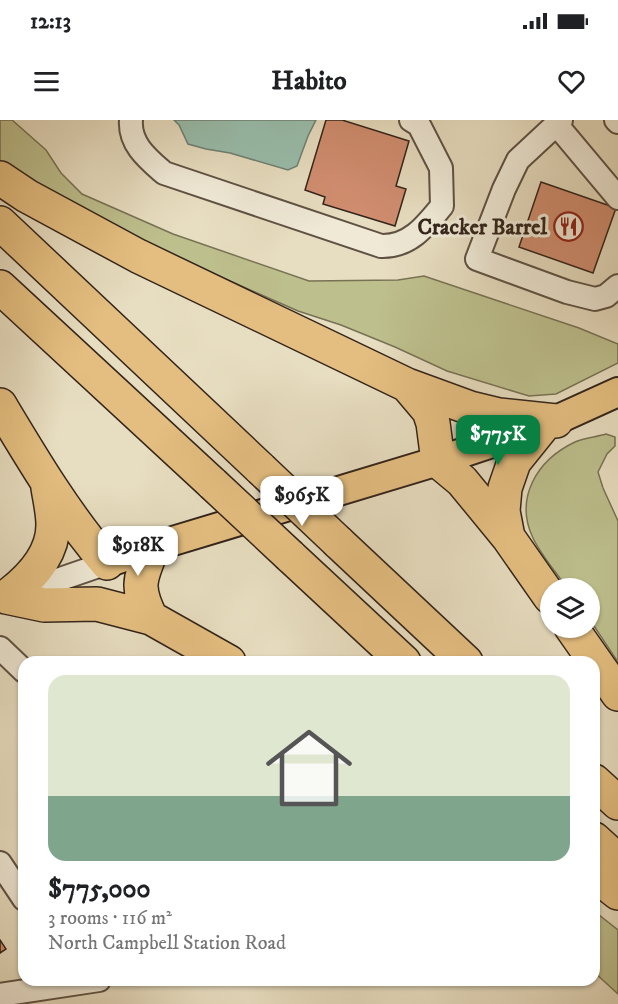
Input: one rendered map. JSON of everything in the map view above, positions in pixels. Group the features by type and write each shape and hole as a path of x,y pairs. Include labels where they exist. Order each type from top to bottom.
{"highway":[{"path":"0,178 27,196 138,256 407,385 470,408 549,424"},
{"path":"0,223 460,656"},
{"path":"0,286 398,656"},
{"path":"407,385 429,411 433,423 438,461 462,481 508,537 540,583"},
{"path":"0,405 48,486 107,564"},
{"path":"508,537 503,511 505,488 514,462 549,424"},
{"path":"3,598 30,577 48,548 53,524 48,486"},
{"path":"151,618 141,598 141,587 142,576 153,547"},
{"path":"3,598 44,605 97,604 151,618 218,656"},
{"path":"580,638 592,656"},
{"path":"600,668 618,694"},
{"path":"600,786 618,803"},
{"path":"600,844 618,861"},
{"path":"600,879 618,893"}],"main road":[{"path":"107,564 153,547 438,461 549,424 618,392"}],"street":[{"path":"130,120 139,150 164,173 381,246 392,247 411,240 442,206 441,168 419,125 411,120"},
{"path":"618,198 558,122 518,160 504,189 477,259 567,292 595,299 606,296 618,286"},
{"path":"3,598 107,564"},
{"path":"0,649 18,666"},
{"path":"0,863 18,890"},
{"path":"0,995 55,986"}],"shaded area":[{"path":"0,120 12,120 46,150 61,173 82,194 173,234 309,281 398,280 424,276 579,328 618,344 618,363 556,394 529,396 447,371 341,325 298,311 58,201 0,164"},
{"path":"174,120 316,120 297,166 288,170 230,153 188,144"},
{"path":"606,434 615,437 615,446 607,454 598,472 618,521 618,662 600,635 600,578 560,578 533,538 528,523 526,509 528,495 540,470 562,450 582,439"},
{"path":"600,916 618,930 618,994 600,978"}],"building":[{"path":"326,120 342,120 409,141 396,186 406,189 395,226 323,204 325,197 305,190"},
{"name":"Cracker Barrel","path":"541,182 616,208 593,273 519,247"},
{"path":"0,940 6,949 0,953"}],"place":[{"name":"Cracker Barrel","path":"568,227"}]}
